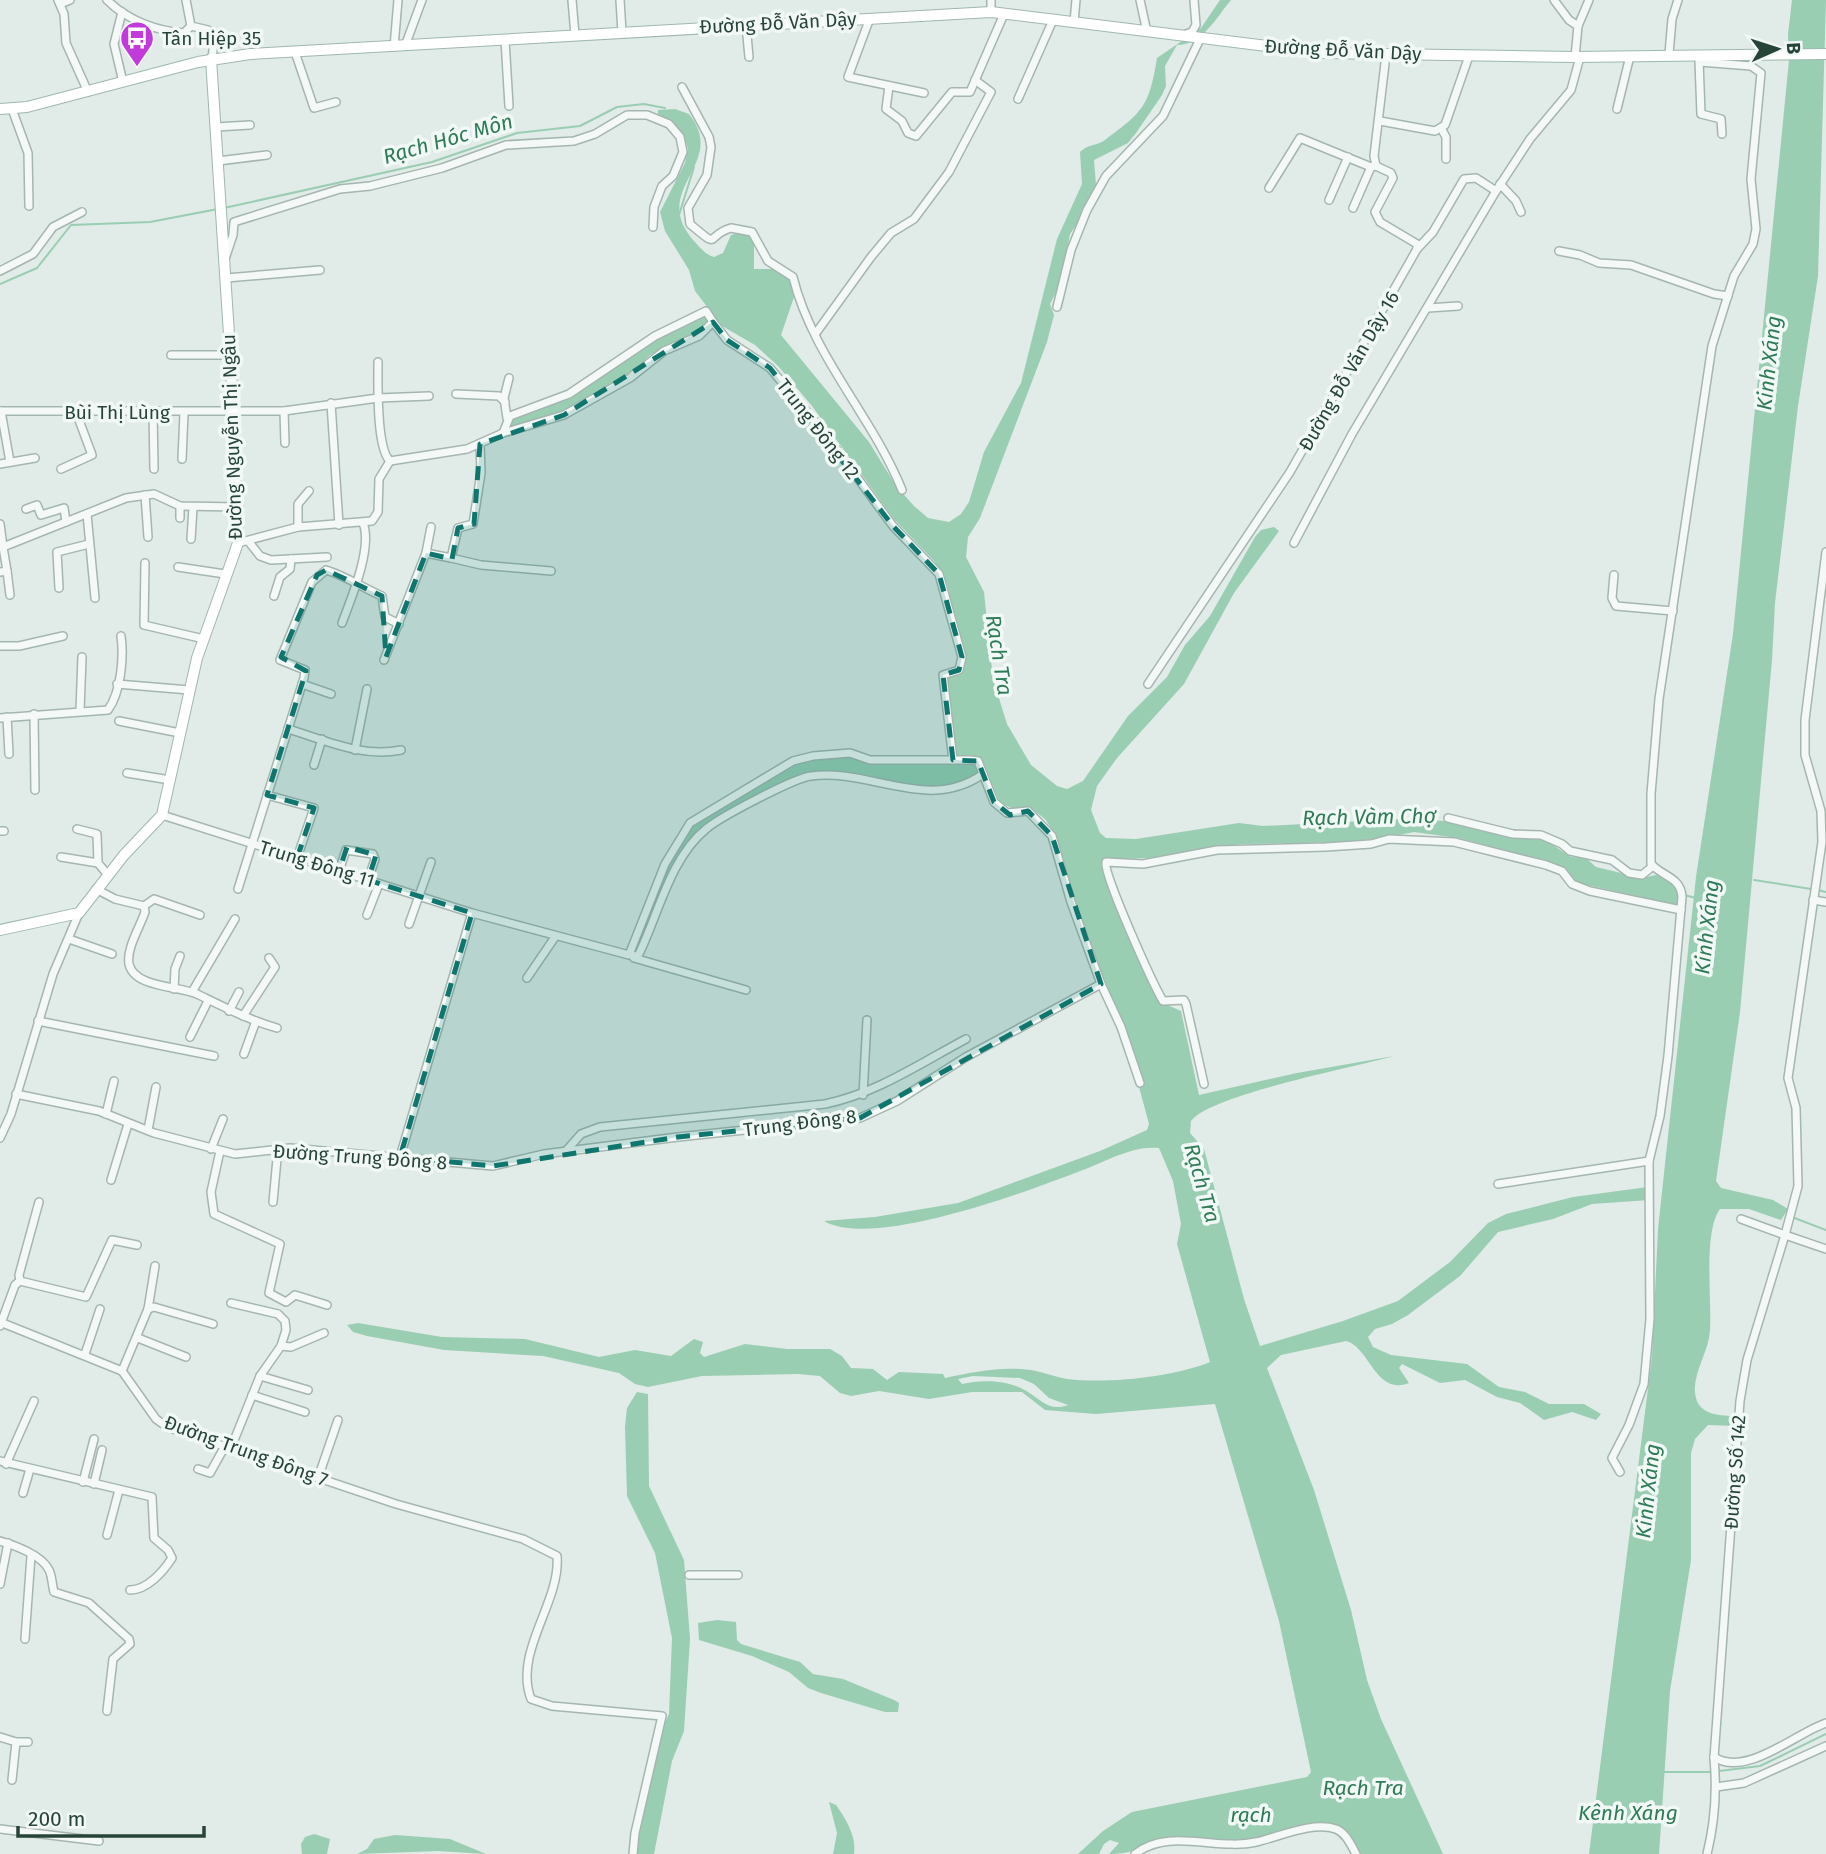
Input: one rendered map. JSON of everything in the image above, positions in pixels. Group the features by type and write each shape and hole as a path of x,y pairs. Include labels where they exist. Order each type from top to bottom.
{"main road":[{"name":"Đường Đỗ Văn Dậy","path":"0,109 12,109 88,92 211,59 622,32 991,12 1324,53 1577,57 1669,54 1697,59 1826,54"},
{"path":"211,59 218,162"},
{"name":"Đường Nguyễn Thị Ngâu","path":"79,913 108,875 162,815 189,690 204,639 225,575 243,542 218,162"},
{"path":"0,930 79,913"}],"street":[{"path":"70,0 59,2 66,43 88,92"},
{"path":"107,0 122,12 164,31 184,33 191,26"},
{"path":"186,0 191,26"},
{"path":"394,47 398,0"},
{"path":"405,46 422,0"},
{"path":"572,0 575,35"},
{"path":"620,0 622,32"},
{"path":"991,0 991,12"},
{"path":"1074,22 1076,0"},
{"path":"1140,0 1147,32"},
{"path":"1179,37 1194,30 1194,0"},
{"path":"1554,0 1569,20 1578,26"},
{"path":"1294,543 1352,434 1498,188 1530,139 1571,90 1577,57 1578,26 1589,0"},
{"path":"1669,54 1680,1"},
{"path":"122,12 114,44 123,82"},
{"path":"889,86 886,109 902,121 908,133 918,135 925,122 952,92 969,93 1004,14"},
{"path":"870,18 848,77 924,93"},
{"path":"1018,99 1053,20"},
{"path":"746,25 748,57"},
{"path":"191,26 208,30 212,36 214,51 211,59"},
{"path":"1057,307 1072,250 1087,210 1106,176 1163,116 1198,39"},
{"path":"505,40 509,106"},
{"path":"295,52 314,108 336,102"},
{"path":"1353,208 1374,167 1386,55"},
{"path":"1380,121 1435,131 1441,128 1445,125 1469,56"},
{"path":"1618,109 1630,56"},
{"path":"1620,1472 1612,1458 1639,1401 1650,1319 1648,1161 1660,1116 1668,1056 1682,894 1675,879 1653,866 1649,849 1659,699 1712,346 1728,296 1756,229 1751,179 1762,78 1758,69 1751,66 1697,59 1701,114 1721,118 1722,134"},
{"path":"817,333 871,257 891,233 914,219 949,172 991,92 975,80"},
{"path":"682,87 709,137 711,147 707,174 688,208 690,224 709,241 715,241 732,228 752,232 768,261 793,277 800,307 817,333 834,371 886,451 902,490"},
{"path":"12,109 28,153 29,206"},
{"path":"224,259 231,244 234,222 340,189 370,186 442,168 506,145 575,141 595,134 627,115 658,119 669,124 680,137 683,152 673,176 662,186 654,207 653,227"},
{"path":"216,127 250,125"},
{"path":"1441,128 1446,137 1446,159"},
{"path":"1269,188 1300,138 1391,173 1393,178 1375,212 1376,218 1417,244 1417,249"},
{"path":"218,162 267,155"},
{"path":"1329,200 1348,157"},
{"name":"Đường Đỗ Văn Dậy 16","path":"1148,684 1290,472 1417,249 1433,232 1464,179 1476,178 1498,188"},
{"path":"1498,188 1516,201 1521,212"},
{"path":"0,271 33,254 53,227 82,212"},
{"path":"1559,251 1580,255 1599,263 1631,265 1714,294 1728,296"},
{"path":"226,278 320,271"},
{"path":"1429,308 1458,306"},
{"path":"243,542 268,533 298,527 363,523 375,519 379,480 390,461 480,444 503,433 564,415 629,378 664,351 699,336 713,323 706,312 682,322 655,336 569,394 507,418"},
{"name":"Trung Đông 12","path":"713,323 727,340 770,369 822,430 893,526 939,574 962,657 959,670 943,674 953,760"},
{"path":"171,355 231,355"},
{"path":"378,362 378,398 386,456 390,461"},
{"path":"503,433 507,418 505,402 509,378"},
{"path":"456,394 499,396 505,402"},
{"name":"Bùi Thị Lùng","path":"0,411 284,411 378,398 429,397"},
{"path":"331,403 339,525"},
{"path":"0,411 10,462"},
{"path":"284,411 285,443"},
{"path":"61,469 92,456 76,412"},
{"path":"153,412 155,469"},
{"path":"183,459 184,413"},
{"path":"451,558 458,528 473,524 481,473 480,444"},
{"path":"0,464 35,458"},
{"path":"298,527 298,504 309,491"},
{"path":"145,495 148,537"},
{"path":"4,547 126,498 163,496 180,506 193,508 239,507"},
{"path":"26,509 37,505 41,515 64,508 66,522"},
{"path":"180,506 180,517"},
{"path":"191,539 193,508"},
{"path":"87,514 95,598"},
{"path":"342,623 356,585 367,537 363,523"},
{"path":"0,524 4,572 10,595"},
{"path":"384,660 426,553 431,527"},
{"path":"243,542 260,556 291,559 327,557"},
{"path":"59,588 57,552 89,544"},
{"name":"Đường Số 142","path":"1707,1854 1713,1831 1716,1786 1714,1758 1738,1416 1747,1360 1798,1186 1796,1108 1788,1078 1822,842 1821,811 1805,755 1805,720 1826,552"},
{"path":"426,553 481,565 551,571"},
{"path":"274,596 281,577 290,569 291,559"},
{"path":"145,563 145,625 204,639"},
{"path":"178,567 225,575"},
{"path":"238,889 302,684 304,670 280,660 312,582 326,570 341,575 356,585 383,596 385,617 399,624"},
{"path":"1614,575 1612,598 1616,606 1673,611"},
{"path":"0,646 19,646 64,636"},
{"path":"9,754 4,718 108,710 124,653 121,636"},
{"path":"80,711 82,657"},
{"path":"117,684 189,690"},
{"path":"302,684 331,694"},
{"path":"355,750 368,689"},
{"path":"34,714 35,790"},
{"path":"119,722 180,733"},
{"path":"288,729 355,750 387,753 401,750"},
{"path":"313,765 322,739"},
{"path":"631,957 665,864 690,823 803,757 850,753 870,760 978,761 995,802 1007,813 1028,811 1052,836 1070,902 1101,984 1121,1027 1140,1083"},
{"path":"127,774 170,780"},
{"path":"631,957 653,926 680,862 706,829 766,795 808,776 832,775 914,790 945,790 963,785 983,774"},
{"path":"267,795 314,808 297,858"},
{"name":"Trung Đông 11","path":"162,815 472,913 746,990"},
{"path":"1448,818 1513,834 1541,835 1562,844 1570,851 1612,860 1629,873 1642,875 1653,866"},
{"path":"77,829 97,834 99,863 108,875"},
{"path":"1204,1084 1186,1004 1184,1000 1163,1001 1119,906 1105,870 1106,862 1143,864 1217,850 1326,847 1397,838 1454,842 1546,864 1562,871 1572,884 1590,891 1681,910"},
{"path":"339,871 346,850 364,852 375,859 368,880"},
{"path":"61,857 99,863"},
{"path":"409,923 431,862"},
{"path":"1826,879 1815,889 1826,902"},
{"path":"367,915 379,884"},
{"path":"96,890 115,899 144,906"},
{"path":"200,915 154,899 144,906 130,965 138,976 155,985 192,992 229,1011 278,1028"},
{"name":"Đường Nguyễn Thị Ngâu","path":"0,1138 53,974 79,913"},
{"path":"400,1157 472,913"},
{"path":"192,992 235,919"},
{"path":"527,978 555,937"},
{"path":"69,939 112,954"},
{"path":"174,989 174,969 180,956"},
{"path":"243,1016 275,967 269,958"},
{"name":"Trung Đông 8","path":"544,1154 860,1118 897,1101 966,1057 1101,984"},
{"path":"229,1011 239,992"},
{"path":"190,1037 208,1001"},
{"path":"863,1095 867,1020"},
{"path":"38,1021 214,1056"},
{"path":"244,1054 256,1021"},
{"path":"566,1152 581,1134 600,1127 825,1104 863,1095 966,1039"},
{"path":"106,1114 114,1081"},
{"path":"148,1130 156,1087"},
{"name":"Đường Trung Đông 8","path":"16,1094 106,1114 128,1124 235,1154 278,1149 493,1166 544,1154"},
{"path":"211,1149 223,1119"},
{"path":"111,1180 128,1124"},
{"path":"274,1202 278,1149"},
{"path":"220,1151 211,1192 214,1214 280,1244 269,1293 288,1302 295,1295 327,1305"},
{"path":"1498,1184 1648,1161"},
{"path":"20,1281 19,1275 39,1202"},
{"path":"1741,1219 1826,1249"},
{"path":"20,1281 86,1297 112,1240 137,1245"},
{"path":"20,1281 15,1285 0,1324 85,1354 122,1371 138,1338 148,1308 155,1266"},
{"path":"198,1469 209,1473 228,1447 260,1376 281,1346 286,1330 285,1321 278,1314 231,1303"},
{"path":"148,1308 154,1307 213,1324"},
{"path":"85,1354 100,1309"},
{"path":"281,1346 291,1347 324,1333"},
{"path":"138,1338 186,1357"},
{"name":"Đường Trung Đông 7","path":"122,1371 156,1419 167,1427 396,1504 523,1539 557,1556 559,1571 536,1639 527,1689 531,1699 552,1706 662,1716 636,1825 633,1854"},
{"path":"260,1376 308,1390"},
{"path":"252,1395 305,1412"},
{"path":"34,1401 3,1462 155,1500 152,1516 154,1538 168,1550 172,1558 152,1582 139,1590 130,1590"},
{"path":"317,1478 338,1420"},
{"path":"83,1482 94,1439"},
{"path":"94,1484 102,1450"},
{"path":"23,1493 30,1469"},
{"path":"107,1535 119,1490"},
{"path":"0,1584 4,1542 50,1570 54,1592 89,1603 130,1642 113,1658 107,1712"},
{"path":"25,1639 31,1556"},
{"path":"690,1575 738,1575"},
{"path":"1714,1758 1722,1762 1757,1758 1826,1723"},
{"path":"0,1737 27,1742"},
{"path":"12,1780 16,1742"},
{"path":"1716,1786 1744,1783 1826,1746"},
{"path":"1135,1854 1150,1844 1164,1841 1246,1844 1315,1828 1335,1829 1343,1833 1356,1854"},
{"path":"0,1829 99,1840"}],"highlighted area":[{"path":"713,322 727,340 770,368 893,526 939,574 962,657 959,670 943,675 953,760 978,761 994,802 1010,815 1028,811 1052,836 1101,984 860,1118 678,1137 493,1166 400,1157 472,913 368,880 376,855 347,847 339,871 297,858 314,808 267,795 306,671 281,657 317,575 326,570 382,596 386,657 426,553 452,559 458,528 474,524 480,444 564,415"}],"water":[{"name":"Rạch Tra","path":"1220,0 1231,0 1201,36 1186,44 1177,45 1165,66 1166,86 1162,95 1128,143 1094,160 1096,185 1084,214 1070,234 1061,283 1050,304 1054,315 1047,342 980,518 968,537 966,557 984,592 993,679 1007,724 1031,765 1057,786 1067,789 1083,781 1128,716 1167,677 1185,645 1210,616 1255,537 1261,530 1274,527 1279,531 1234,593 1184,684 1117,758 1097,786 1091,810 1100,833 1106,838 1136,839 1239,823 1263,826 1403,819 1446,821 1515,838 1545,840 1571,857 1586,858 1596,867 1642,878 1656,875 1672,882 1679,891 1677,905 1578,883 1564,870 1543,860 1458,838 1414,832 1361,842 1209,847 1167,857 1103,860 1101,864 1117,908 1165,1004 1181,1011 1199,1095 1297,1073 1394,1056 1253,1092 1203,1111 1191,1121 1190,1133 1204,1149 1244,1299 1260,1346 1398,1301 1450,1262 1488,1223 1506,1214 1573,1197 1648,1187 1649,1200 1592,1204 1553,1219 1498,1232 1460,1276 1408,1315 1375,1329 1368,1337 1373,1347 1391,1355 1467,1364 1499,1387 1525,1392 1549,1404 1584,1404 1601,1414 1596,1420 1572,1412 1544,1420 1520,1403 1497,1397 1465,1380 1440,1383 1402,1364 1399,1368 1409,1383 1388,1383 1354,1345 1346,1341 1281,1355 1267,1368 1314,1490 1351,1610 1367,1680 1381,1719 1443,1854 1360,1854 1346,1833 1330,1824 1247,1841 1162,1839 1119,1854 1109,1854 1119,1843 1110,1840 1104,1844 1099,1854 1078,1854 1103,1831 1132,1812 1307,1777 1311,1772 1279,1621 1215,1404 1096,1414 1045,1410 1022,1392 972,1392 929,1399 879,1391 851,1396 840,1393 820,1376 798,1374 702,1376 648,1387 635,1384 619,1373 543,1356 444,1350 367,1336 353,1332 347,1325 358,1323 442,1337 525,1339 599,1357 635,1350 671,1356 694,1339 703,1342 700,1353 704,1357 745,1344 787,1349 830,1349 842,1356 851,1368 873,1369 887,1380 899,1372 943,1374 945,1378 1010,1369 1031,1370 1067,1379 1120,1380 1178,1372 1210,1362 1177,1244 1181,1224 1173,1181 1159,1148 1130,1151 991,1203 914,1223 878,1228 847,1228 824,1221 875,1217 958,1203 1100,1151 1147,1130 1149,1124 1121,1020 1081,922 1057,837 1045,819 1032,809 1016,810 1000,803 982,760 957,755 946,677 954,673 965,658 947,584 935,562 894,519 812,406 778,366 755,345 722,326 695,291 689,270 665,231 660,212 685,163 688,149 684,135 658,114 658,110 675,109 689,114 699,132 700,147 696,162 679,205 682,222 693,240 714,257 723,253 731,235 745,231 754,239 754,269 775,269 792,281 794,297 781,335 869,442 896,486 928,518 949,522 961,514 969,502 984,452 1021,383 1057,239 1082,184 1080,152 1105,140 1136,114 1143,106 1151,87 1157,58 1201,28","holes":["973,1376 1020,1378 1034,1384 1049,1398 1068,1405 1051,1406 1021,1388 1004,1383 978,1381 962,1384 958,1379"]},
{"name":"Kênh Xáng","path":"1792,0 1826,0 1818,276 1798,406 1775,603 1740,1012 1716,1181 1721,1188 1773,1200 1788,1209 1781,1220 1749,1209 1720,1209 1712,1233 1709,1267 1710,1330 1695,1390 1698,1404 1702,1408 1724,1416 1736,1416 1736,1426 1708,1425 1695,1439 1691,1453 1691,1560 1670,1691 1659,1854 1589,1854 1652,1357 1658,1229 1696,877 1733,634 1789,60 1788,34"},
{"path":"707,315 712,322 701,334 650,355 630,374 565,413 508,428 509,421 581,390 656,336"},
{"path":"847,756 867,763 969,761 978,763 979,773 953,786 913,788 830,772 766,793 691,842 634,955 633,948 665,865 694,823 797,762"},
{"path":"637,1392 648,1394 649,1486 684,1560 690,1639 684,1731 672,1761 654,1854 636,1854 637,1834 660,1733 669,1714 672,1638 655,1553 627,1496 625,1427 627,1408"},
{"path":"717,1620 736,1622 737,1640 741,1644 800,1662 813,1674 843,1679 894,1700 899,1703 898,1712 885,1712 821,1693 808,1688 789,1672 752,1656 699,1640 698,1623"},
{"path":"829,1802 836,1805 850,1828 854,1854 833,1854 837,1833"},
{"path":"314,1834 330,1839 327,1854 302,1854 301,1844 305,1837"},
{"path":"395,1835 450,1839 486,1854 438,1851 357,1854 367,1849 374,1839"}],"waterway":[{"name":"Rạch Hóc Môn","path":"224,208 432,162 517,133 580,126 617,107 644,104 665,108"},
{"name":"Rạch Hóc Môn","path":"679,215 694,167"},
{"name":"Rạch Hóc Môn","path":"0,284 37,268 71,225 150,222 218,209"},
{"path":"1754,880 1811,889"},
{"path":"1817,890 1826,892"},
{"name":"Rạch Vàm Chợ","path":"1684,895 1696,898"},
{"path":"1792,1217 1826,1230"},
{"path":"1719,1771 1760,1766 1826,1734"},
{"path":"1663,1772 1713,1772"}],"place":[{"name":"Tân Hiệp 35","path":"137,68"}],"water label":[{"name":"Kinh Xáng","path":"1769,363"},
{"name":"Kinh Xáng","path":"1707,927"},
{"name":"Kinh Xáng","path":"1648,1491"},
{"name":"rạch","path":"1251,1815"}]}
